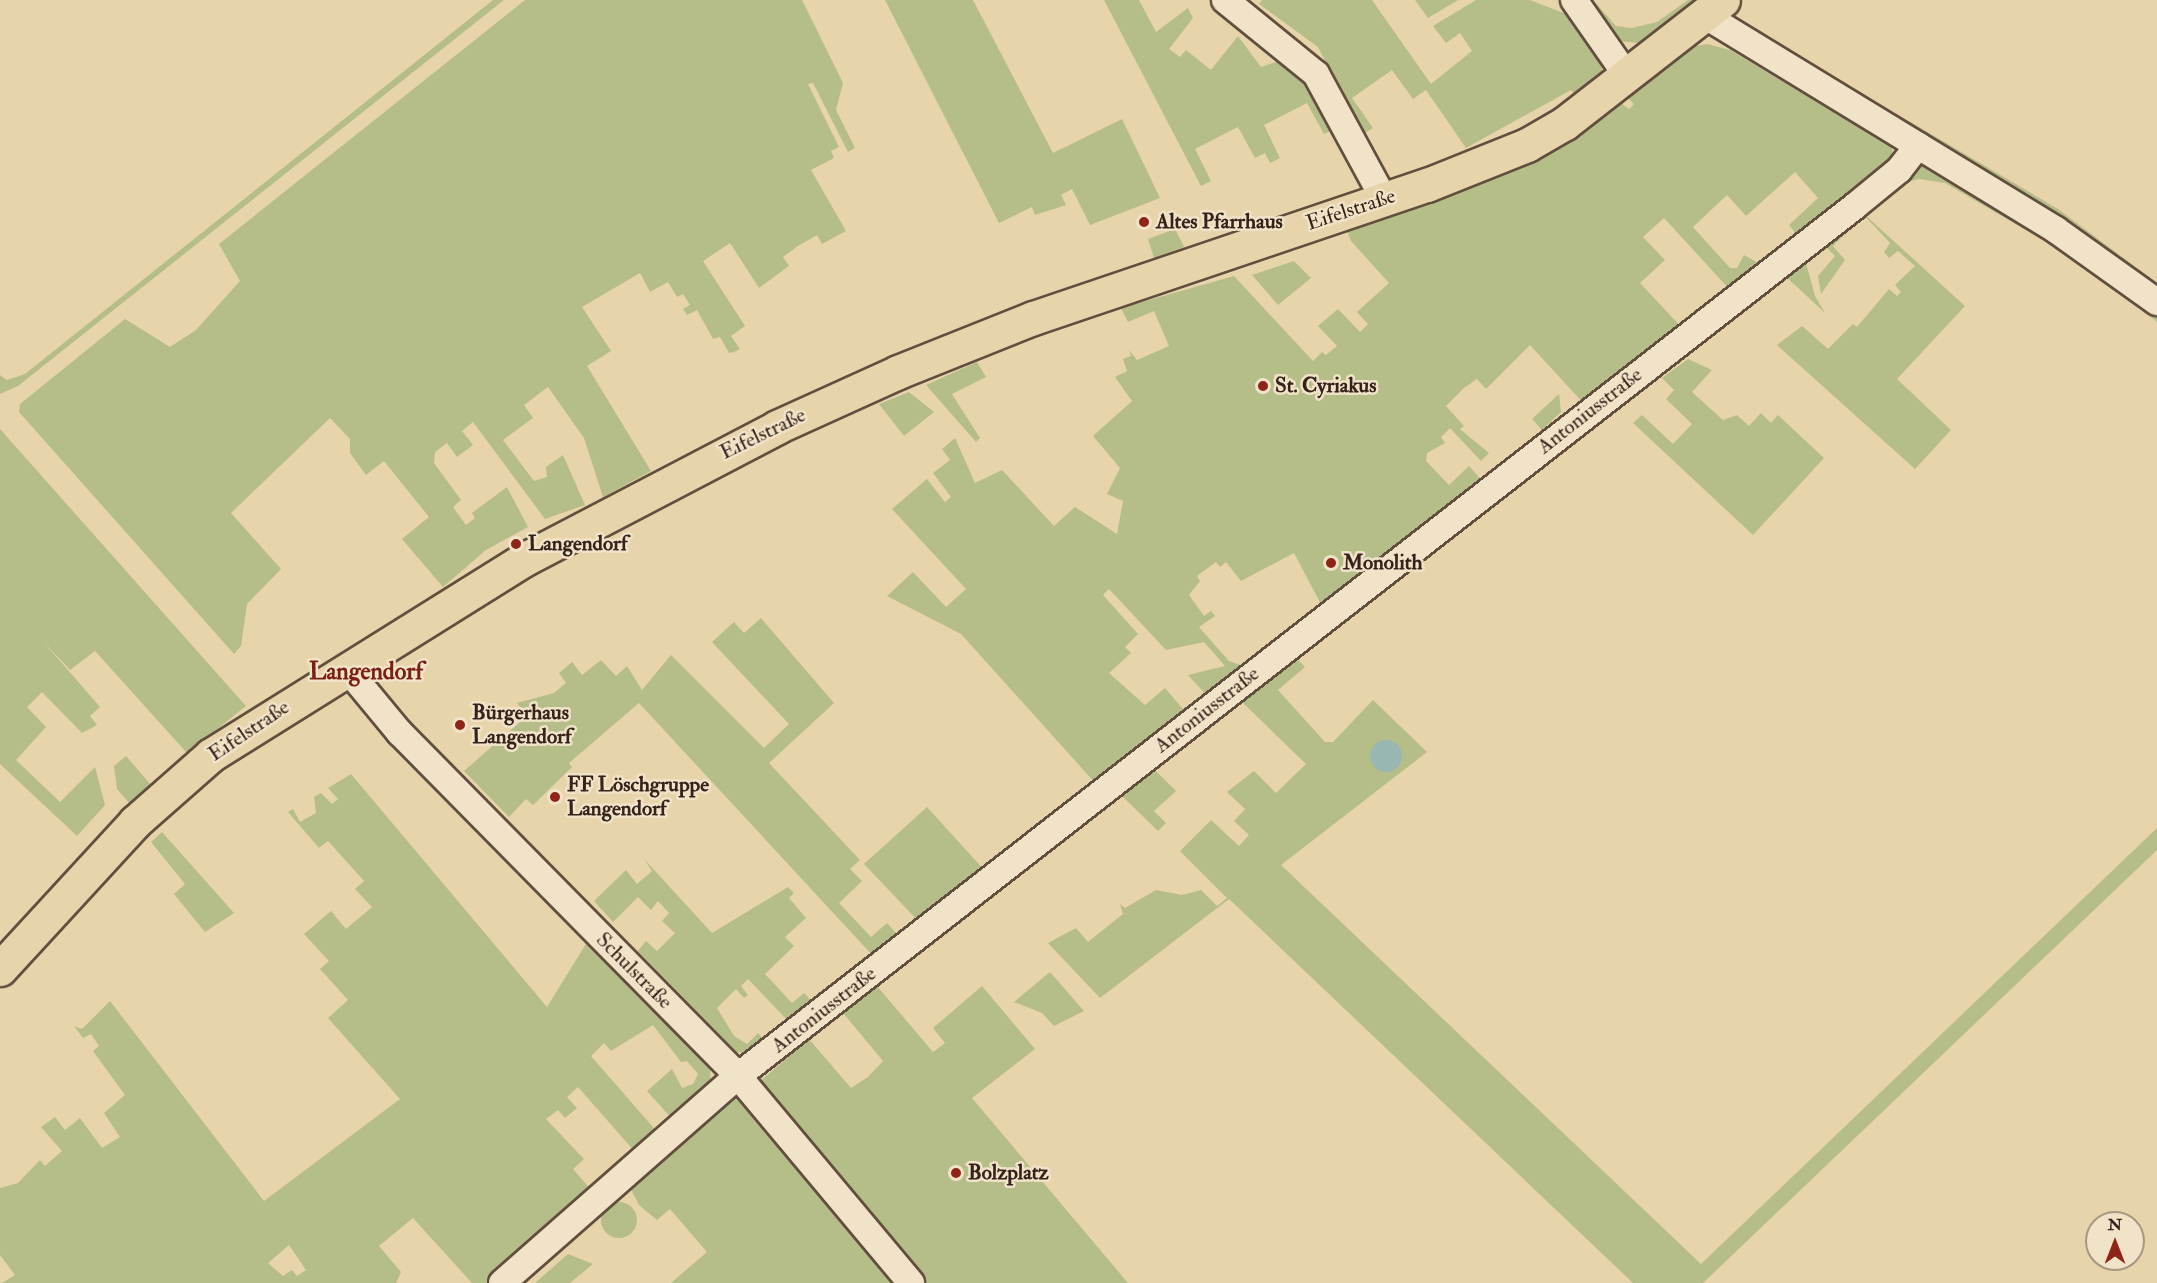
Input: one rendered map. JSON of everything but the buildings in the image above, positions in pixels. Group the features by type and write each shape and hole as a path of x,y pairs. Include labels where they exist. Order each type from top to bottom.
{"main road":[{"name":"Eifelstraße","path":"0,969 165,794 245,729 525,559 827,403 1033,318 1384,200 1527,145 1627,76 1714,8"}],"street":[{"path":"1225,0 1316,74 1384,200"},
{"path":"1574,0 1627,76"},
{"path":"1714,8 1918,146 2056,230 2157,302"},
{"name":"Antoniusstraße","path":"502,1283 738,1076 1854,206 1899,170 1918,146"},
{"name":"Schulstraße","path":"347,669 400,733 738,1076 911,1283"}],"green space":[{"path":"493,0 504,0 18,386 0,394 0,375 7,380 25,374"},
{"path":"525,0 802,0 843,83 836,110 855,148 848,152 813,83 808,84 839,147 831,151 834,158 811,170 846,231 822,244 817,235 798,246 783,257 789,266 759,288 730,243 703,261 745,326 731,336 740,349 734,352 729,353 720,337 713,339 697,310 687,315 683,309 690,305 683,294 677,297 668,282 650,292 640,273 582,307 611,351 587,366 651,471 603,497 584,438 548,387 524,405 533,418 503,440 534,481 547,477 546,467 563,455 585,505 545,519 473,422 462,431 473,445 457,457 447,443 435,452 434,463 461,500 453,507 466,525 475,518 472,513 507,487 528,527 486,550 443,587 402,539 429,517 384,461 366,475 350,453 350,439 330,418 231,513 281,569 247,604 241,646 234,654 19,412 20,404 125,319 170,347 196,330 240,281 219,244"},
{"path":"885,0 973,0 1053,153 1122,119 1160,198 1090,225 1072,189 1061,195 1066,205 1035,215 1032,207 999,223"},
{"path":"1104,0 1139,0 1156,32 1188,8 1193,18 1169,49 1180,57 1186,50 1211,70 1238,36 1261,67 1282,60 1308,79 1334,129 1324,134 1307,103 1264,125 1280,158 1270,163 1265,153 1255,158 1238,127 1195,149 1211,181 1201,186"},
{"path":"1262,0 1372,0 1431,84 1472,51 1460,33 1446,43 1433,26 1476,0 1530,0 1579,19 1601,55 1602,72 1575,95 1571,90 1466,148 1426,90 1413,99 1392,70 1352,98 1373,128 1363,134 1318,47 1259,4"},
{"path":"1415,0 1458,0 1428,18"},
{"path":"1583,0 1593,0 1616,26 1632,28 1657,22 1688,0 1701,0 1638,43 1618,41"},
{"path":"1707,44 1730,50 1892,146 1893,161 1798,236 1789,225 1818,198 1795,172 1746,216 1727,195 1693,227 1730,268 1737,268 1744,255 1765,267 1732,292 1664,218 1643,237 1665,260 1640,283 1684,330 1586,406 1530,345 1486,389 1477,379 1464,388 1446,406 1464,426 1460,429 1489,453 1481,461 1450,428 1441,437 1445,443 1427,453 1426,461 1449,485 1469,466 1485,484 1324,610 1294,553 1241,581 1226,562 1220,567 1216,562 1197,576 1200,581 1189,595 1204,616 1211,611 1215,616 1199,627 1229,661 1249,668 1210,699 1188,675 1225,666 1204,642 1166,650 1109,589 1103,595 1138,634 1125,647 1131,653 1109,673 1145,705 1165,688 1188,715 1097,785 961,634 887,596 913,572 946,607 966,589 892,509 927,479 945,502 951,497 933,473 950,460 942,449 955,438 975,483 1002,470 1054,526 1075,507 1117,534 1123,501 1107,494 1120,468 1093,436 1132,401 1115,377 1127,371 1123,359 1131,356 1129,350 1137,360 1169,346 1154,311 1128,322 1121,308 1234,276 1313,361 1322,352 1326,355 1337,346 1318,326 1338,309 1360,332 1368,324 1357,312 1389,283 1351,241 1345,226 1534,161 1618,101 1629,109 1634,104 1625,95 1690,47"},
{"path":"1800,57 2058,209 2157,283 2157,291 1800,67"},
{"path":"1923,165 1941,169 2157,311 2157,322 2084,264 1945,183 1919,179 1894,186 1864,214 1965,306 1897,379 1951,430 1915,469 1777,345 1802,326 1828,349 1853,324 1857,327 1889,289 1897,296 1901,292 1895,285 1915,266 1898,251 1889,258 1884,252 1890,243 1861,212 1914,167"},
{"path":"1842,226 1847,232 1833,246 1845,260 1821,294 1818,276 1835,256 1822,243"},
{"path":"1175,229 1184,247 1154,258 1148,239"},
{"path":"1804,256 1815,296 1825,313 1782,273"},
{"path":"1294,261 1311,278 1278,305 1252,275"},
{"path":"1688,359 1712,370 1692,392 1723,420 1737,415 1749,426 1761,413 1771,423 1778,415 1824,458 1753,535 1633,423 1642,415 1673,444 1692,424 1666,399 1674,390 1662,378"},
{"path":"977,362 986,377 952,394 980,438 976,442 926,385"},
{"path":"909,392 934,412 904,436 879,404"},
{"path":"1559,394 1561,412 1542,430 1532,419"},
{"path":"0,429 246,706 187,753 95,651 70,670 42,640 100,707 90,716 97,725 82,733 42,692 27,707 46,727 16,760 60,802 95,767 105,805 77,836 0,764"},
{"path":"761,618 834,703 769,763 860,860 850,869 862,881 839,903 871,937 887,923 896,933 898,941 875,958 639,703 569,763 572,767 533,805 526,799 509,817 464,771 527,716 517,703 554,693 566,683 559,673 572,662 582,675 601,660 616,676 627,666 642,690 671,655 764,748 789,724 712,642 734,622 744,633"},
{"path":"1297,659 1305,667 1278,690 1325,742 1333,742 1373,700 1427,752 1281,865 1701,1264 2157,828 2157,850 1703,1283 1633,1283 1229,899 1100,998 1048,943 1076,928 1088,942 1123,914 1120,904 1125,908 1156,890 1182,895 1201,890 1217,906 1227,898 1180,851 1211,820 1239,846 1249,835 1234,821 1245,809 1227,792 1254,771 1276,793 1306,764 1242,702"},
{"path":"126,756 151,785 131,805 117,789 114,766"},
{"path":"1155,770 1176,791 1154,811 1166,823 1158,831 1122,796"},
{"path":"351,774 547,1007 589,939 710,1063 711,1088 674,1121 647,1091 672,1069 682,1088 693,1084 698,1074 687,1061 681,1062 653,1025 611,1051 604,1043 591,1056 659,1134 636,1153 578,1087 567,1097 577,1108 565,1118 558,1110 546,1119 584,1159 573,1169 593,1192 488,1283 472,1283 413,1218 379,1246 401,1272 396,1283 2,1283 15,1275 0,1255 0,1188 18,1183 40,1160 45,1166 62,1151 41,1127 55,1117 65,1130 80,1118 102,1148 120,1137 104,1113 125,1095 93,1051 99,1046 91,1034 83,1038 74,1026 82,1029 110,1001 264,1201 400,1099 328,1018 348,1000 320,969 329,961 304,934 331,911 346,929 372,907 355,889 364,881 328,841 319,848 288,812 293,809 300,822 316,813 314,797 321,793 332,804 338,799 328,788","holes":["289,1245 306,1270 297,1276 292,1270 283,1276 268,1263"]},
{"path":"927,807 986,872 921,924 864,864"},
{"path":"162,832 234,913 205,932 174,894 185,884 151,842"},
{"path":"644,859 712,933 788,887 794,893 789,898 806,918 785,937 794,946 765,974 792,1003 804,993 816,1006 792,1025 748,979 741,986 748,995 744,998 736,989 717,1008 734,1036 747,1044 758,1033 767,1043 754,1053 737,1052 638,951 646,941 657,951 675,933 662,921 669,913 658,901 651,910 638,897 613,922 594,901 626,870 637,884 652,871"},
{"path":"1050,972 1084,1011 1054,1026 1042,1013 1014,1002"},
{"name":"Bolzplatz","path":"877,986 933,1052 945,1043 933,1028 982,986 1035,1049 972,1098 1128,1283 922,1283 758,1083 809,1039 851,1088 868,1077 883,1061 843,1013"},
{"path":"724,1097 743,1099 904,1283 671,1283 707,1252 670,1209 657,1220 639,1205 630,1188"},
{"path":"619,1202 632,1207 637,1220 632,1233 619,1238 606,1233 601,1220 606,1207"},
{"path":"568,1254 593,1264 570,1283 535,1283"}],"water":[{"path":"1386,740 1398,744 1402,756 1398,768 1386,772 1374,768 1370,756 1374,744"}],"place":[{"name":"Altes Pfarrhaus","path":"1144,222"},
{"name":"St. Cyriakus","path":"1263,386"},
{"name":"Langendorf","path":"516,544"},
{"name":"Monolith","path":"1331,563"},
{"name":"Bürgerhaus Langendorf","path":"460,725"},
{"name":"FF Löschgruppe Langendorf","path":"555,797"},
{"name":"Bolzplatz","path":"956,1173"}],"district":[{"name":"Langendorf","path":"366,672"}]}
